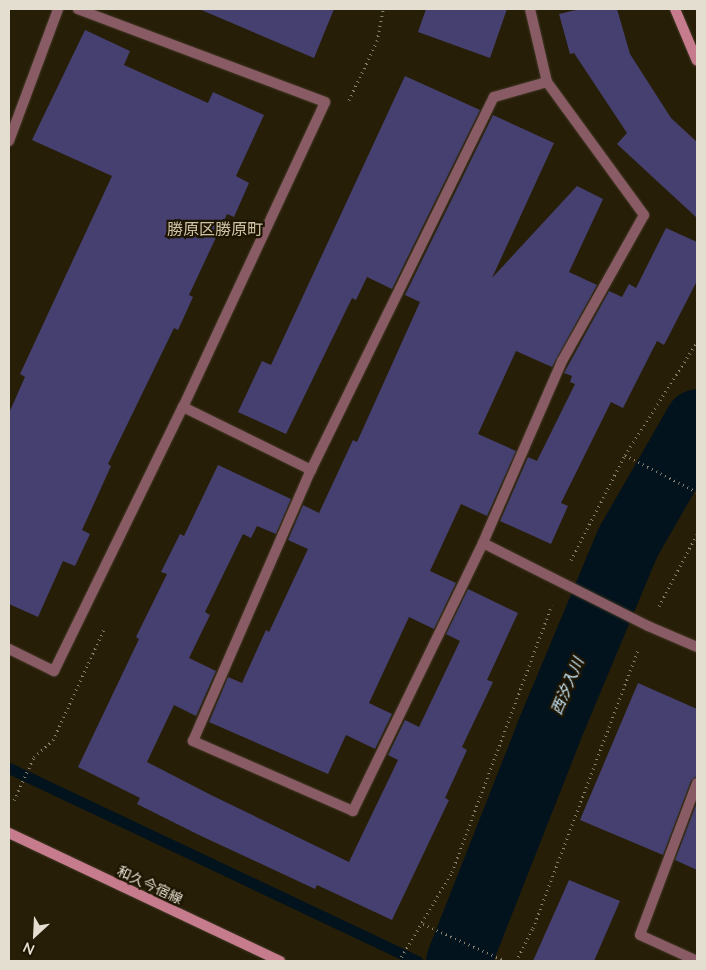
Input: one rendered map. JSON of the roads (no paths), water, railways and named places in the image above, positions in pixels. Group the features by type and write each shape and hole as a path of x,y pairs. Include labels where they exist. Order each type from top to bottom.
{"main road":[{"path":"674,9 697,61"},
{"name":"和久今宿線","path":"9,833 280,961"}],"street":[{"path":"9,141 58,9"},
{"path":"9,649 54,671 183,407 325,102 78,9"},
{"path":"530,9 546,82 644,215 562,361 483,543 353,811 193,741 311,470 494,97 546,82"},
{"path":"183,407 311,470"},
{"path":"483,543 561,580 648,626 697,647"},
{"path":"697,783 640,935 697,961"}],"waterway":[{"name":"西汐入川","path":"458,961 548,732 628,541 697,421"},
{"path":"9,768 418,961"}],"district":[{"name":"勝原区勝原町","path":"215,229"}]}
